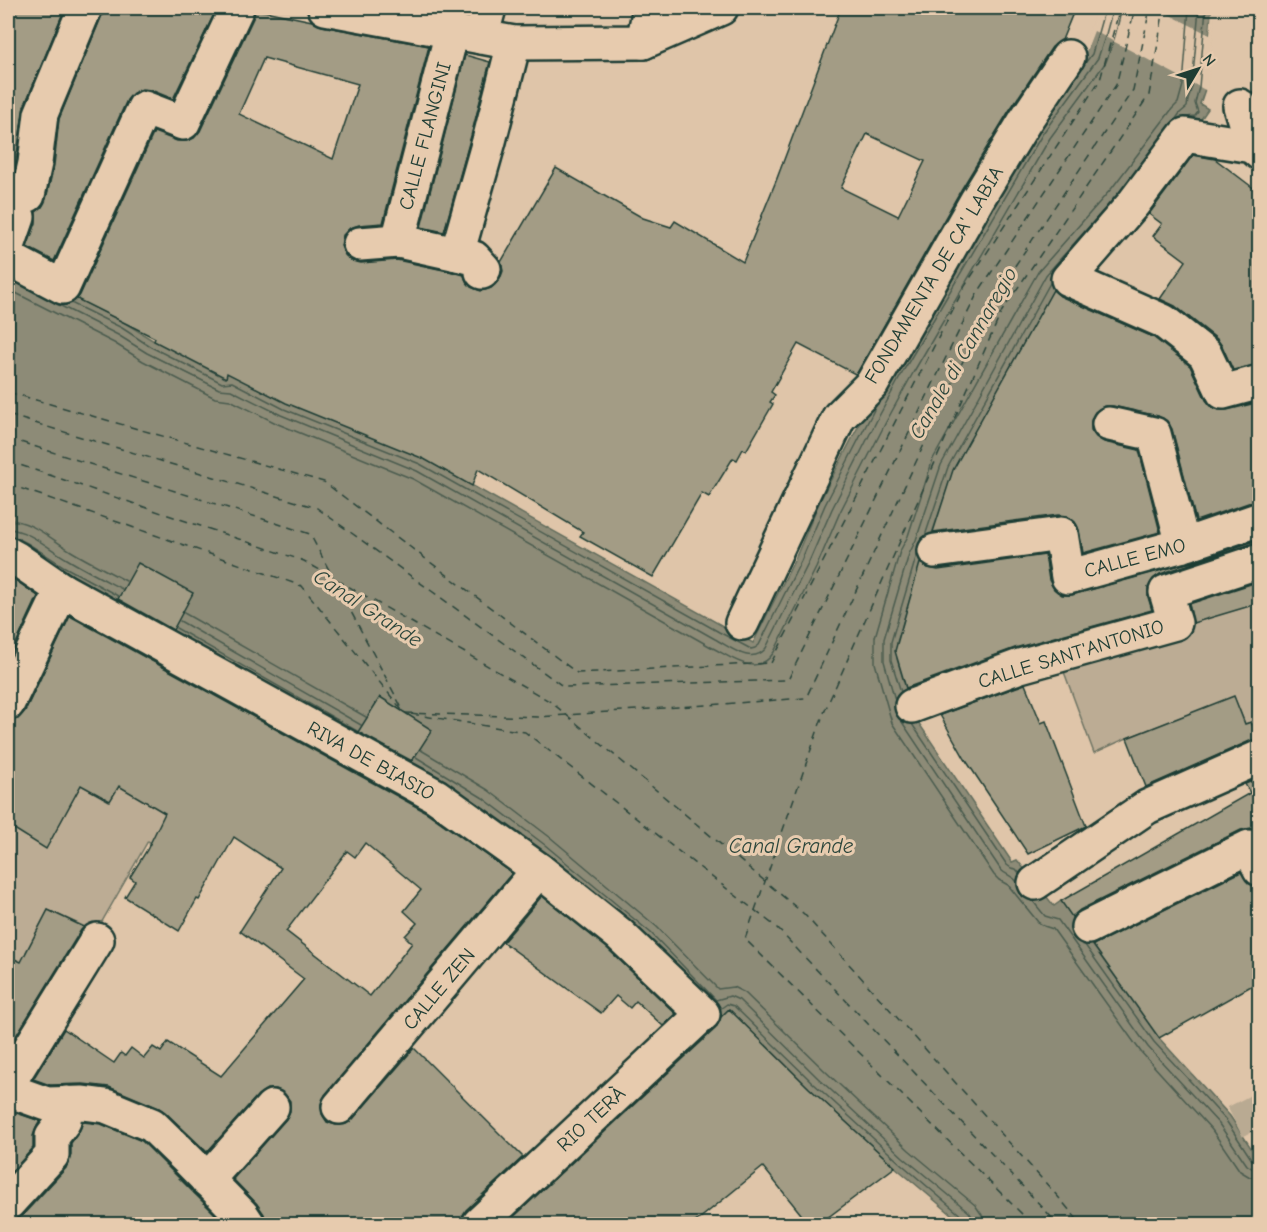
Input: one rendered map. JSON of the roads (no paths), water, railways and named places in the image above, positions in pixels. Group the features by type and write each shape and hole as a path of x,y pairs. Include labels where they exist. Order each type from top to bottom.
{"street":[{"path":"20,214 35,163 41,114 85,8"},
{"path":"8,258 63,286 144,108 183,123 237,8"},
{"path":"324,8 487,32 643,42 721,8"},
{"path":"643,42 650,8"},
{"path":"360,244 398,241 462,259 489,141 487,32"},
{"name":"CALLE FLANGINI","path":"398,241 487,32"},
{"name":"FONDAMENTA DE CA' LABIA","path":"742,623 839,417 872,384 1013,141 1068,57"},
{"path":"1240,106 1256,149"},
{"path":"1256,149 1185,135 1133,204 1068,279 1163,321 1205,354 1222,392 1260,382"},
{"path":"1109,424 1154,434 1184,545"},
{"name":"CALLE EMO","path":"934,551 1061,534 1068,576 1184,545 1260,519"},
{"name":"RIVA DE BIASIO","path":"8,554 62,590 436,796 539,870 619,934 703,1014"},
{"name":"CALLE SANT'ANTONIO","path":"912,706 1020,666 1175,623 1166,592 1260,561"},
{"path":"8,703 62,590"},
{"path":"1035,883 1147,807 1260,757"},
{"path":"1088,927 1254,858"},
{"name":"CALLE ZEN","path":"339,1107 539,870"},
{"path":"8,1084 97,940"},
{"name":"RIO TERÀ","path":"479,1224 703,1014"},
{"path":"8,1090 46,1104 83,1102 106,1106 152,1125 242,1215 248,1224"},
{"path":"8,1203 51,1155 52,1137 64,1121 66,1103"},
{"path":"207,1180 272,1107"}],"water":[{"name":"Canal Grande","path":"1100,8 1212,8 1205,89 1200,104 1208,109 1197,125 1058,282 954,469 922,559 897,642 897,659 912,713 1012,862 1017,860 1054,906 1061,901 1159,1038 1230,1116 1259,1160 1259,1224 963,1224 895,1167 809,1088 729,1009 717,1020 642,943 8,541 8,264 125,323 225,378 227,373 423,458 753,643 795,559 819,503 866,411 1064,82 1086,52"}],"tunnel":[{"path":"1235,1122 1260,1109"}],"water label":[{"name":"Canale di Cannaregio","path":"963,353"}]}
